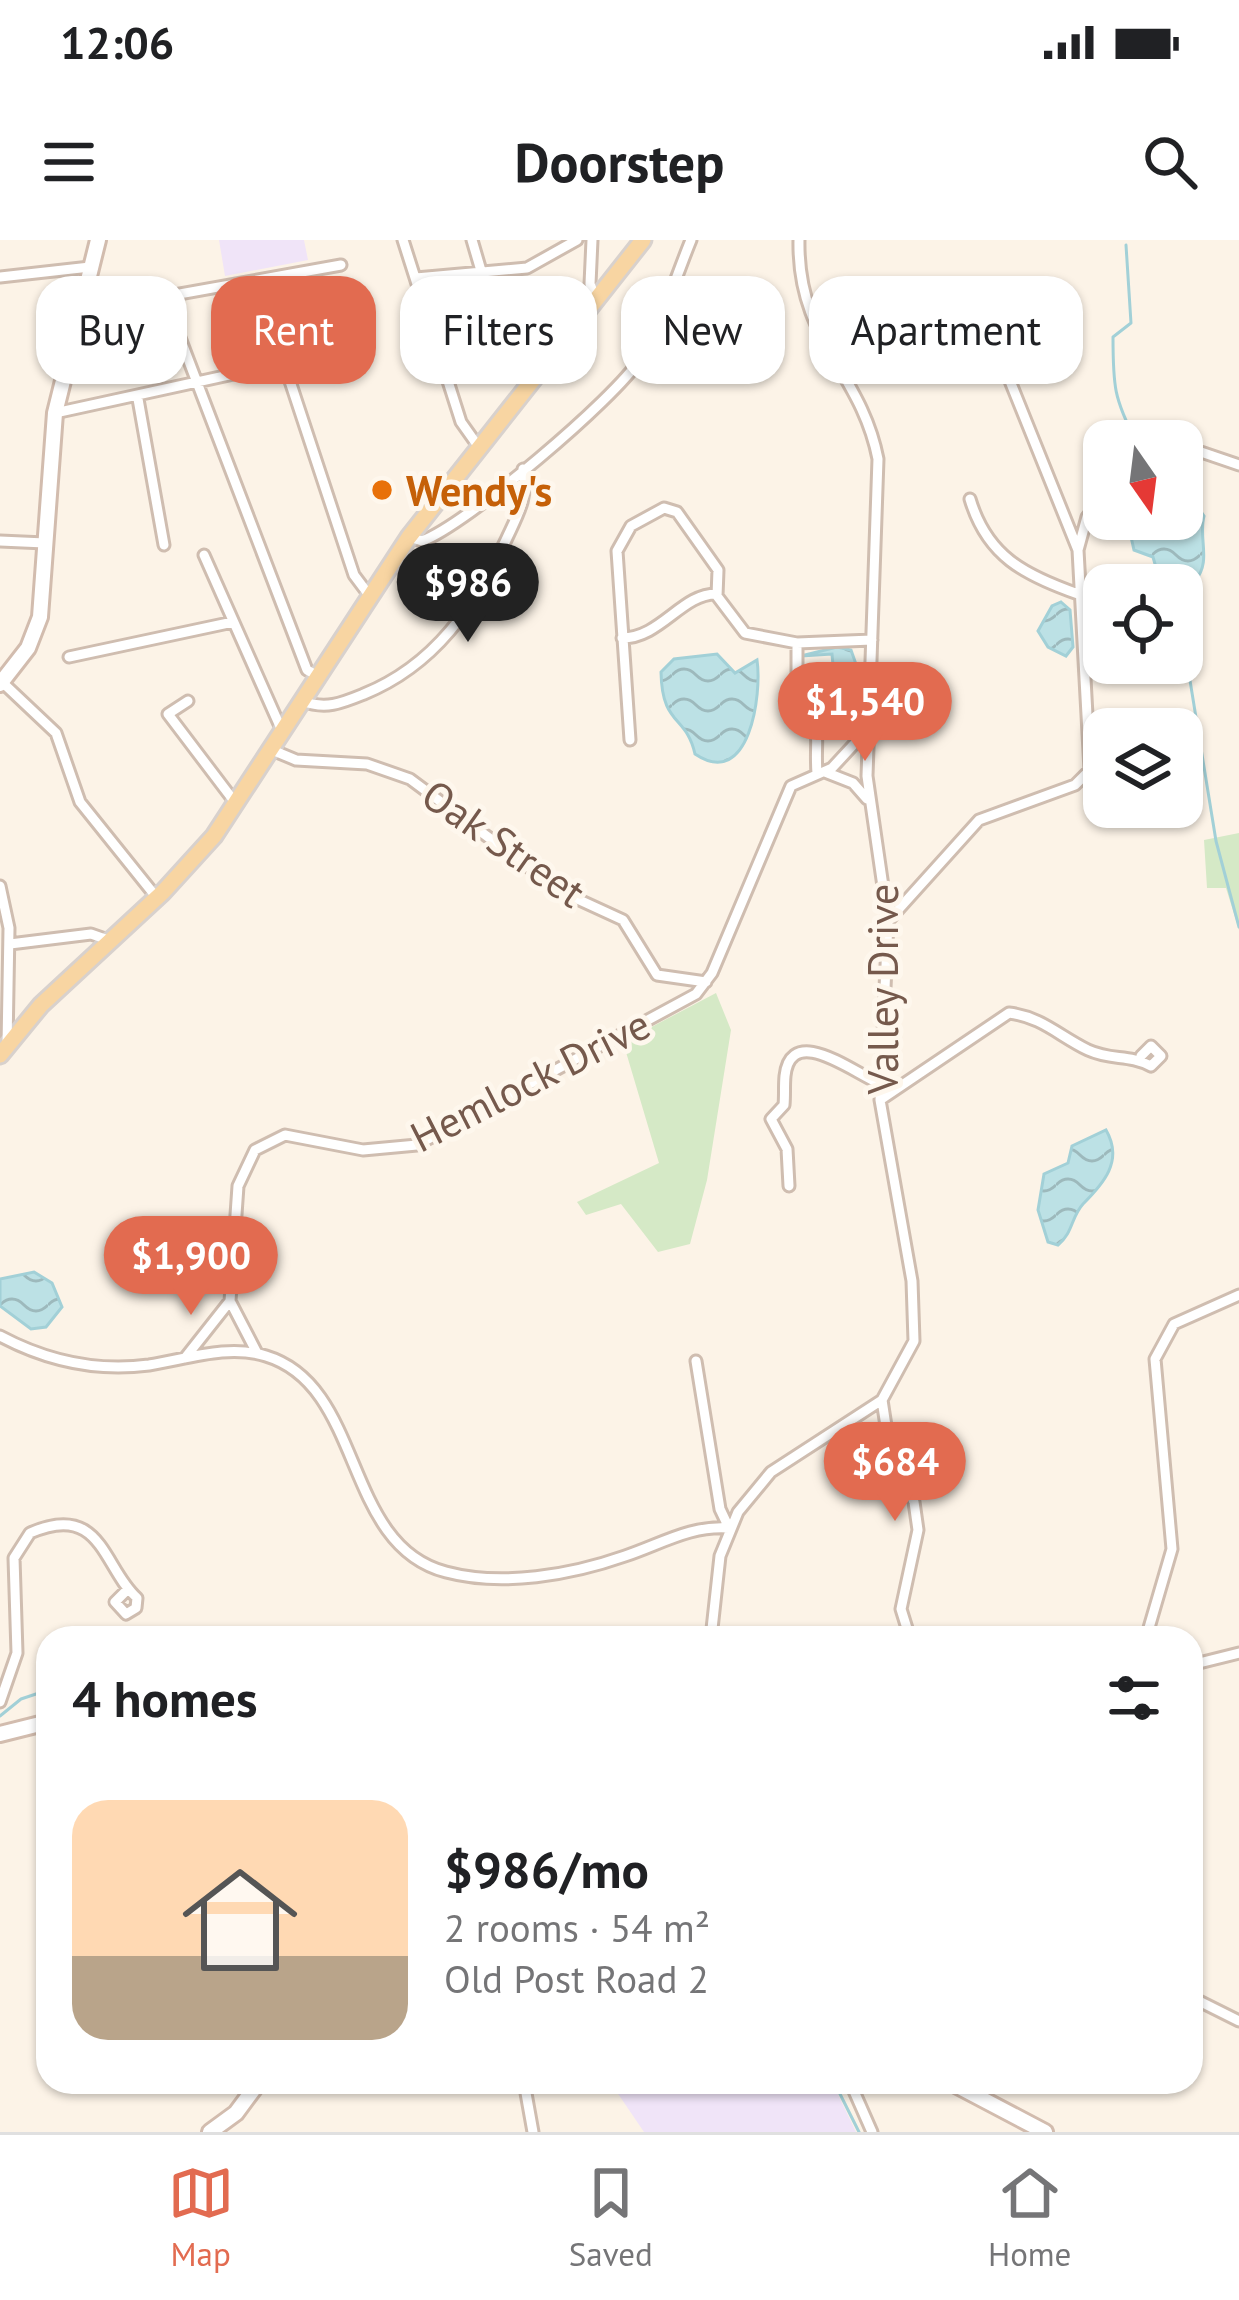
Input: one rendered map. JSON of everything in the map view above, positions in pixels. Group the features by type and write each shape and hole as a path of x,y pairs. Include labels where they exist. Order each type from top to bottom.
{"main road":[{"path":"89,276 98,240"},
{"path":"597,298 643,240"},
{"path":"1,683 36,629 55,413 62,384"},
{"path":"2,1052 41,1005 157,898 237,805 409,536 528,384"},
{"path":"0,1734 36,1725"},
{"path":"210,2132 236,2113 250,2094"},
{"path":"973,2094 1045,2132"}],"street":[{"path":"403,240 415,276"},
{"path":"472,240 482,274"},
{"path":"449,276 534,266 577,240"},
{"path":"590,276 592,240"},
{"path":"409,536 422,542 433,537 523,470 636,366 692,240"},
{"name":"Valley Drive","path":"712,1626 720,1556 729,1528 771,1472 882,1400 906,1361 916,1317 879,1083 888,921 871,804 868,729 878,459 867,418 803,303 799,240"},
{"path":"187,292 341,265"},
{"path":"0,277 91,266"},
{"path":"187,363 308,670 318,676"},
{"path":"55,413 138,399 211,379"},
{"path":"291,384 354,575 369,595"},
{"path":"449,384 461,422 478,446"},
{"path":"1011,384 1078,550"},
{"path":"138,399 164,545"},
{"path":"1203,453 1239,465"},
{"path":"302,701 325,706 368,692 403,677 438,645 486,583 523,506 523,470"},
{"path":"970,499 984,537 1002,559 1078,594"},
{"path":"630,740 619,542 631,526 664,508 677,512 718,570 717,594 746,633 797,643 872,640"},
{"path":"888,921 979,820 1075,785 1090,770 1093,752 1078,594 1083,532"},
{"path":"0,541 45,543"},
{"path":"204,555 283,733"},
{"path":"622,638 650,634 703,595 717,594"},
{"path":"69,657 233,622"},
{"path":"797,643 797,692 814,710 820,729 821,773"},
{"path":"1,683 56,733 80,802 157,898"},
{"path":"188,701 168,714 237,805"},
{"path":"706,982 787,793 800,780 821,773 868,729"},
{"name":"Oak Street","path":"272,750 296,760 367,764 410,778 562,892 623,920 657,975 706,982"},
{"path":"821,773 853,783 871,804"},
{"path":"0,886 10,944 2,1052"},
{"path":"10,944 91,934 111,941"},
{"name":"Hemlock Drive","path":"230,1301 238,1186 246,1161 265,1142 296,1134 364,1150 417,1145 682,1002 706,982"},
{"path":"880,1100 1009,1013 1043,1020 1088,1050 1141,1056"},
{"path":"789,1186 787,1149 771,1119 784,1106 785,1074 793,1058 806,1051 825,1053 879,1083"},
{"path":"1150,1626 1172,1549 1155,1359 1174,1324 1239,1295"},
{"path":"184,1358 230,1301 257,1353"},
{"path":"0,1336 85,1366 131,1367 257,1353 291,1367 314,1390 383,1524 400,1546 435,1568 479,1576 566,1572 628,1555 687,1531 729,1528"},
{"name":"Valley Drive","path":"696,1361 720,1509 729,1528"},
{"path":"882,1400 890,1452 914,1502 918,1530 901,1609 906,1626"},
{"path":"0,1702 17,1653 14,1558 30,1533 58,1526 94,1535 107,1549 126,1591"},
{"path":"1203,1662 1239,1653"},
{"path":"1203,2003 1239,2020"},
{"path":"526,2094 532,2132"},
{"path":"855,2094 872,2132"}],"shaded area":[{"path":"219,240 304,240 308,260 225,276"},
{"path":"618,2094 838,2094 856,2132 644,2132"}],"green space":[{"path":"1239,833 1239,930 1226,888 1207,888 1204,840"},
{"path":"716,993 731,1030 707,1180 690,1244 658,1252 621,1204 586,1215 577,1202 659,1163 623,1042"}],"water":[{"path":"1132,540 1203,540 1204,558 1202,564 1155,564 1153,557 1134,550"},
{"path":"1061,602 1070,610 1073,647 1066,656 1048,647 1038,631 1052,606"},
{"path":"837,647 851,650 857,667 851,691 836,698 832,654 801,656"},
{"path":"717,654 735,673 757,660 758,675 749,733 729,760 714,762 695,754 670,712 661,672 674,659"},
{"path":"1106,1130 1113,1152 1109,1171 1079,1209 1063,1240 1058,1245 1048,1242 1038,1210 1044,1174 1068,1163 1072,1146"},
{"path":"34,1272 52,1283 62,1307 46,1327 31,1329 0,1306 0,1279"}],"waterway":[{"path":"1126,245 1131,323 1113,337 1116,392 1127,420"},
{"path":"1191,684 1216,841 1239,927"},
{"path":"0,1716 36,1694"},
{"path":"840,2094 859,2132"}],"place":[{"name":"Wendy's","path":"382,490"}]}
